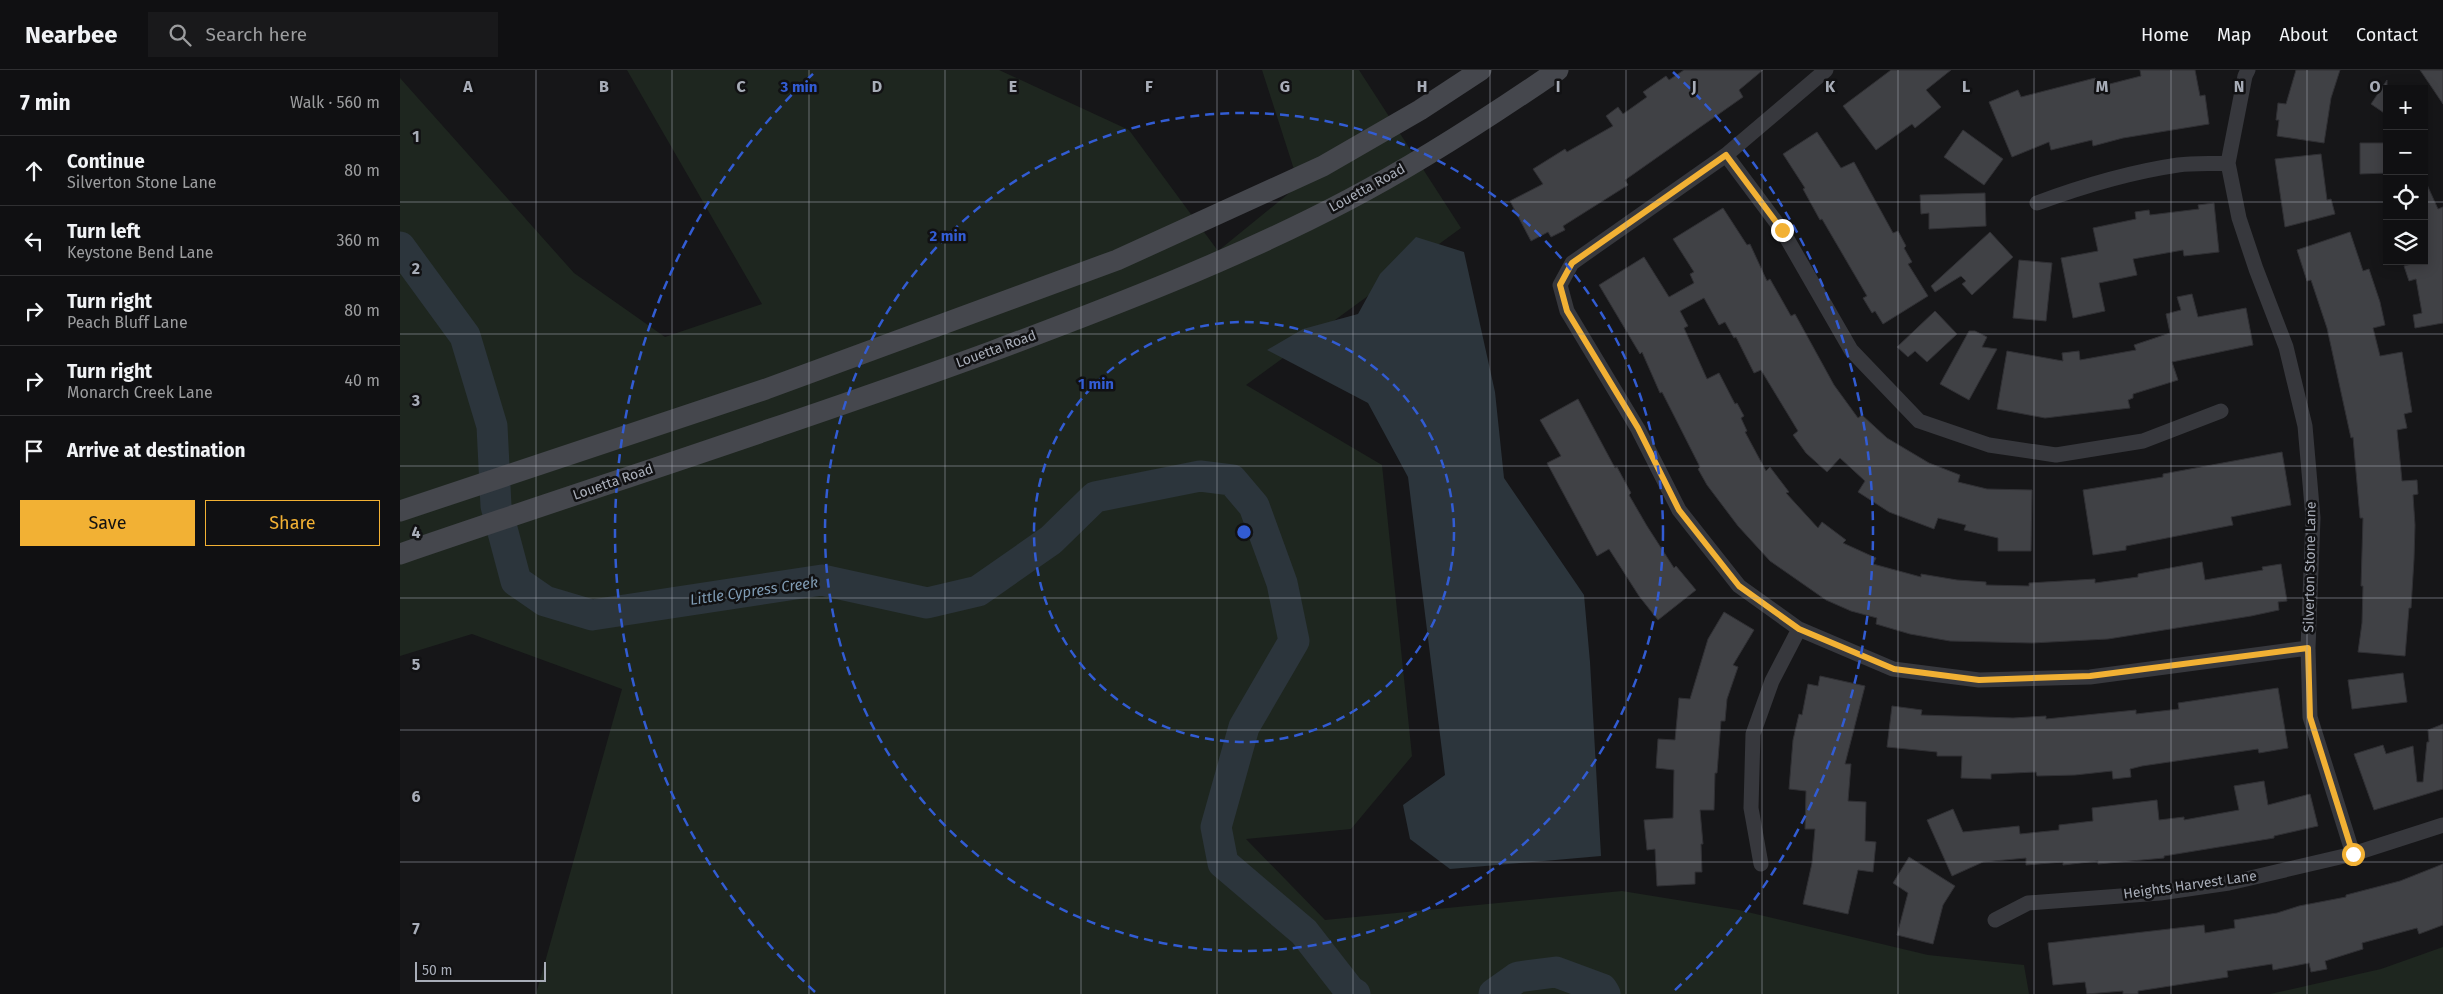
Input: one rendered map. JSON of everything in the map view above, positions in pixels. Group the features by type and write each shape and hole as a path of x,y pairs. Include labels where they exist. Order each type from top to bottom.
{"main road":[{"path":"400,512 869,353 1117,260 1323,166 1420,110 1481,70"},
{"name":"Louetta Road","path":"400,554 913,380 1142,294 1348,200 1446,143 1558,70"}],"street":[{"path":"1826,70 1726,155 1572,263 1560,285 1567,311 1638,428 1679,510 1739,586 1799,629 1894,669 1979,680 2090,676 2308,648"},
{"name":"Silverton Stone Lane","path":"2247,73 2228,163 2239,218 2256,269 2286,346 2305,426 2313,518 2308,648 2310,717 2353,854"},
{"path":"1726,155 1782,230 1851,350 1919,421 1989,445 2056,454 2143,441 2221,411"},
{"path":"2037,203 2083,186 2128,174 2180,165 2228,163"},
{"path":"1761,864 1751,808 1753,734 1772,681 1799,629"},
{"name":"Heights Harvest Lane","path":"1995,920 2028,903 2160,893 2229,883 2353,854 2443,825"}],"shaded area":[{"path":"627,70 999,70 1129,130 1218,251 1299,185 1262,70 1359,70 1461,228 1246,385 1382,465 1412,756 1351,829 1246,839 1325,920 1622,891 1739,910 1928,955 2024,965 2029,994 536,994 622,689 472,634 400,656 400,78 574,273 665,337 762,304"},
{"path":"1416,237 1464,252 1495,392 1504,478 1584,595 1590,662 1601,856 1450,869 1410,839 1403,805 1445,775 1408,477 1368,403 1267,350 1303,329 1358,314 1380,274"},
{"path":"2443,947 2443,994 2270,994 2381,969"}],"building":[{"path":"1684,70 1763,70 1739,90 1743,97 1625,180 1628,185 1563,226 1565,230 1551,237 1548,232 1531,241 1510,201 1543,184 1533,169 1565,149 1567,152 1613,126 1606,116 1618,107 1623,114 1647,97 1643,92 1666,76 1669,80"},
{"path":"1891,70 1951,70 1926,90 1941,107 1915,128 1912,124 1876,150 1843,106"},
{"path":"2140,70 2195,70 2200,96 2205,95 2209,124 2123,138 2093,146 2092,140 2051,150 2049,142 2012,157 1989,102 2018,90 2021,97 2095,78 2098,87 2141,76"},
{"path":"2296,70 2340,70 2331,98 2324,143 2277,136 2279,120 2276,120 2278,103 2286,104"},
{"path":"2420,70 2443,70 2443,104"},
{"path":"2383,86 2383,112 2371,104"},
{"path":"1963,130 2003,159 1984,185 1944,157"},
{"path":"1817,132 1841,168 1854,162 1893,233 1898,231 1906,246 1904,248 1912,262 1908,264 1928,296 1883,324 1875,311 1872,313 1863,298 1867,296 1822,219 1820,220 1803,189 1805,188 1783,154"},
{"path":"2360,143 2383,143 2383,173 2360,174"},
{"path":"2321,154 2327,200 2331,199 2335,214 2285,227 2275,159"},
{"path":"2428,187 2438,209 2443,207 2443,323 2415,328 2413,315 2422,313 2416,279 2409,281 2404,266 2428,265"},
{"path":"1985,193 1986,226 1929,229 1929,213 1921,214 1920,195"},
{"path":"2214,203 2219,252 2184,256 2183,250 2133,259 2137,275 2099,283 2105,311 2073,318 2061,258 2098,251 2093,228 2136,219 2135,212 2149,210 2150,215 2199,209 2198,205"},
{"path":"1723,208 1747,245 1750,244 1767,281 1770,279 1791,316 1795,314 1834,385 1858,418 1862,415 1887,438 1929,463 1960,475 1958,482 1987,489 2032,490 2031,551 1998,551 1998,538 1964,530 1966,525 1938,518 1934,529 1889,512 1858,492 1865,481 1840,458 1827,472 1806,453 1793,435 1798,431 1761,370 1754,373 1736,337 1734,338 1725,322 1719,325 1704,298 1680,311 1688,326 1684,328 1707,379 1719,373 1735,404 1737,403 1744,416 1741,418 1747,431 1745,432 1766,471 1770,467 1789,492 1786,493 1818,528 1822,522 1846,540 1843,543 1876,558 1873,564 1921,577 1921,574 1957,580 1986,582 1986,585 2029,586 2029,583 2095,579 2095,583 2138,577 2138,574 2202,562 2205,580 2263,570 2262,567 2281,564 2287,601 2278,602 2279,610 2251,616 2108,639 2032,643 1950,641 1910,634 1876,624 1877,618 1851,611 1826,600 1770,561 1738,526 1707,485 1698,469 1700,467 1662,392 1660,393 1642,352 1640,354 1599,285 1644,257 1669,297 1694,283 1690,274 1694,272 1673,239"},
{"path":"1990,232 2013,257 1972,295 1962,284 1966,281 1961,276 1935,292 1931,286"},
{"path":"2350,232 2363,271 2369,269 2380,302 2385,325 2373,328 2380,356 2402,352 2412,412 2404,414 2407,428 2397,430 2402,481 2417,480 2418,494 2413,495 2415,525 2414,559 2411,608 2409,608 2405,656 2358,652 2362,623 2363,518 2360,518 2353,437 2351,438 2327,328 2311,280 2307,281 2297,250"},
{"path":"2019,260 2052,263 2046,321 2013,318"},
{"path":"2192,294 2198,317 2246,308 2253,345 2172,362 2178,380 2133,394 2133,398 2128,400 2130,408 2045,418 1997,409 2007,351 2063,361 2062,353 2079,351 2080,360 2136,350 2134,345 2170,333 2166,314 2181,310 2177,297"},
{"path":"1935,311 1957,334 1927,362 1915,351 1908,357 1897,347"},
{"path":"1969,331 1975,331 1987,337 1982,347 1997,349 1969,400 1940,384"},
{"path":"1578,399 1615,468 1617,467 1631,493 1629,495 1647,526 1674,568 1676,566 1696,590 1658,620 1639,596 1609,549 1597,556 1547,463 1561,456 1540,420"},
{"path":"2282,452 2291,505 2231,517 2233,525 2126,546 2126,550 2093,555 2083,490 2163,477 2163,474"},
{"path":"1724,612 1754,630 1733,665 1738,667 1727,699 1725,721 1721,721 1717,773 1715,773 1714,810 1700,810 1703,844 1701,844 1702,872 1695,872 1695,884 1657,886 1655,849 1647,850 1644,820 1673,818 1674,770 1656,768 1658,739 1675,740 1679,698 1690,699 1708,639"},
{"path":"2403,673 2407,702 2352,709 2348,680"},
{"path":"1820,676 1865,686 1845,764 1851,764 1848,801 1866,802 1865,841 1876,842 1873,872 1858,870 1848,914 1803,904 1812,863 1815,829 1805,829 1806,791 1789,789 1793,740 1799,714 1802,715 1808,684 1818,686"},
{"path":"2278,688 2288,748 2259,753 2258,749 2142,766 2130,769 2131,777 2113,779 2112,771 2075,775 2037,776 2036,772 1991,774 1991,779 1961,778 1962,756 1937,756 1937,752 1887,747 1892,706 1922,710 1921,715 2013,718 2046,716 2046,719 2136,710 2136,714 2179,709 2178,703"},
{"path":"2443,724 2443,789 2374,810 2354,754 2383,745 2386,754 2413,746 2417,782 2423,782 2427,742 2429,742 2428,730"},
{"path":"2264,781 2268,805 2310,794 2318,826 2274,836 2274,838 2164,856 2164,858 2098,864 2098,861 2063,865 2063,862 2026,865 2026,858 1983,862 1952,876 1927,820 1953,809 1963,832 2019,826 2020,834 2059,830 2059,825 2093,821 2092,808 2157,800 2159,820 2184,817 2184,820 2239,810 2234,786"},
{"path":"1909,857 1955,886 1943,905 1933,944 1897,935 1908,893 1893,883"},
{"path":"2443,864 2443,925 2419,934 2417,928 2362,943 2363,949 2325,961 2327,969 2311,972 2309,963 2273,970 2272,964 2227,971 2228,977 2138,991 2138,994 2123,994 2123,991 2087,994 2085,982 2053,985 2048,943 2204,925 2205,933 2235,928 2234,920 2277,913 2299,906 2346,897 2346,895 2400,881"}],"waterway":[{"name":"Little Cypress Creek","path":"400,247 465,336 492,426 496,506 516,581 545,601 592,615 822,580 927,603 978,591 1051,540 1095,497 1200,476 1232,480 1254,506 1282,583 1294,641 1244,727 1216,827 1223,863 1304,932 1350,991 1355,994"},
{"name":"Little Cypress Creek","path":"1494,994 1518,977 1556,972 1602,989 1605,994"}],"route":[{"path":"1782,230 1726,155 1572,263 1560,285 1567,311 1638,428 1679,510 1739,586 1799,629 1894,669 1979,680 2090,676 2308,648 2310,717 2353,854"}]}
